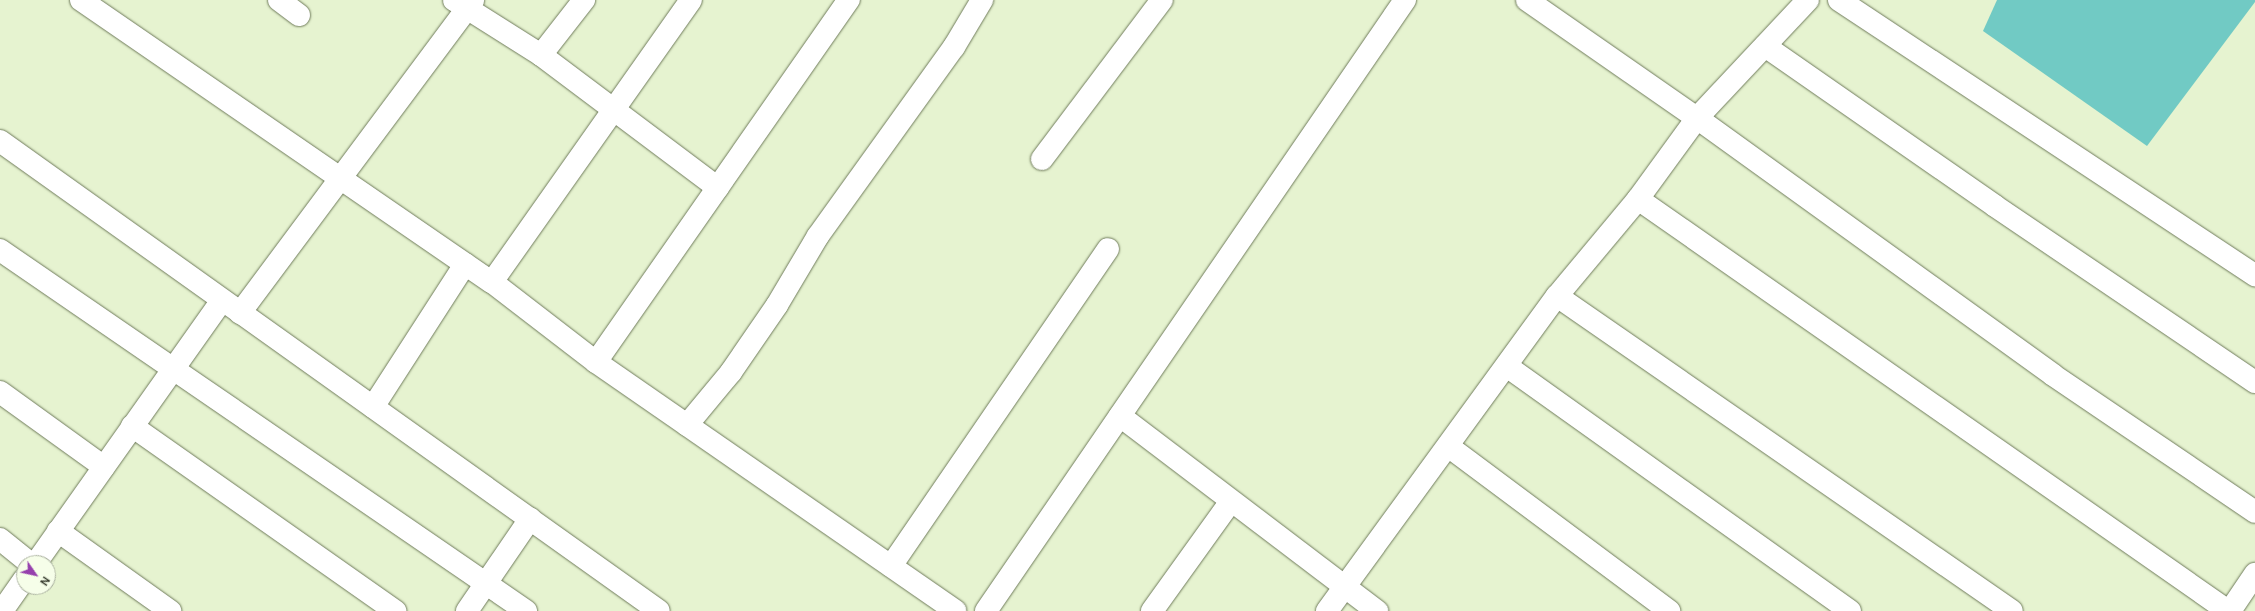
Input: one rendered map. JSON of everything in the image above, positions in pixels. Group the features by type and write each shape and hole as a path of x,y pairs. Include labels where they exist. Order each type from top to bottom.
{"street":[{"path":"81,0 492,282 596,362 955,611"},
{"path":"279,0 299,15"},
{"path":"542,55 584,0"},
{"path":"492,282 691,0"},
{"path":"596,362 849,0"},
{"path":"687,425 731,372 773,311 818,236 954,47 982,0"},
{"path":"1042,159 1162,0"},
{"path":"986,611 1405,0"},
{"path":"1527,0 1697,118 2053,375 2255,512"},
{"path":"1327,611 1508,367 1558,296 1638,199 1697,118 1808,0"},
{"path":"1839,0 2255,275"},
{"path":"240,313 341,179 465,3 542,55 613,111 718,188"},
{"path":"1765,46 1995,206 2255,382"},
{"path":"0,141 659,611"},
{"path":"1638,199 2229,611 2255,574"},
{"path":"891,566 1108,249"},
{"path":"0,250 526,611"},
{"path":"373,407 465,264"},
{"path":"1558,296 2012,611"},
{"path":"42,555 222,300"},
{"path":"1508,367 1850,611"},
{"path":"0,392 104,467"},
{"path":"1120,416 1377,611"},
{"path":"132,426 395,611"},
{"path":"1448,446 1669,611"},
{"path":"1152,611 1231,501"},
{"path":"467,611 487,584 530,519"},
{"path":"58,531 170,611"},
{"path":"0,539 20,555"},
{"path":"2,611 16,591"}],"water":[{"path":"1997,0 2255,0 2255,2 2147,146 1983,31"}]}
